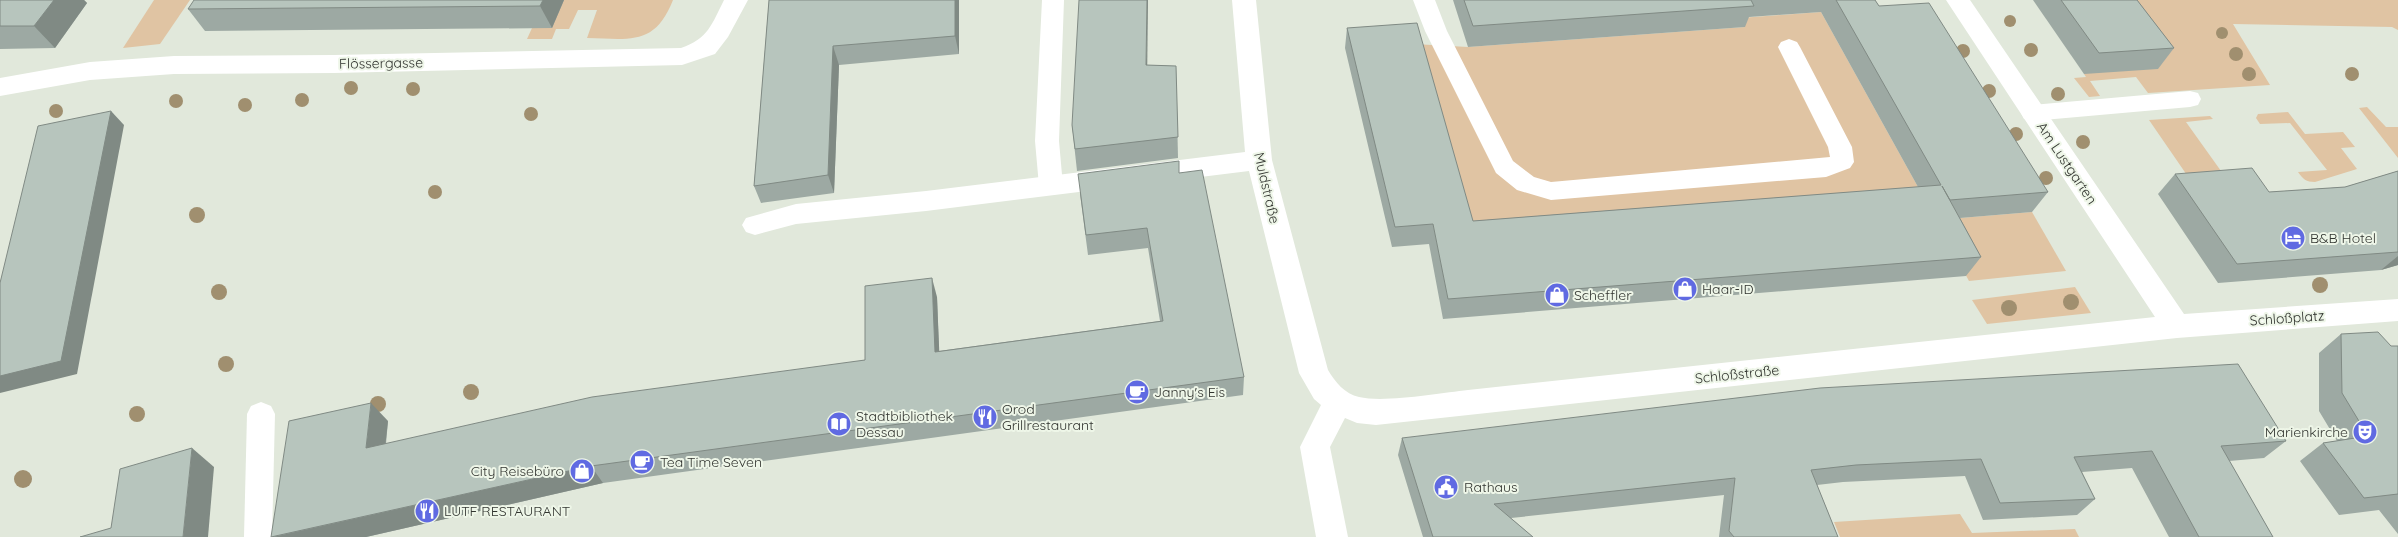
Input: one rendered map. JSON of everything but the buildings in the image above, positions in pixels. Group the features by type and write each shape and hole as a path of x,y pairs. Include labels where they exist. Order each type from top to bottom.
{"street":[{"name":"Flössergasse","path":"0,87 90,71 174,65 343,64 682,56 706,48 720,30 736,0"},
{"name":"Muldstraße","path":"1244,0 1259,160 1314,373"},
{"name":"Am Lustgarten","path":"1958,0 2032,113 2177,326"},
{"path":"755,226 796,214 926,201 1259,160"},
{"name":"Schloßplatz","path":"2177,326 2398,310"},
{"name":"Schloßstraße","path":"1314,373 1324,390 1338,402 1357,410 1376,412 2177,326"},
{"path":"1332,537 1315,447 1338,402"}],"lane":[{"path":"1051,186 1047,141 1053,0"},
{"path":"1424,0 1436,31 1504,167 1517,181 1534,189 1551,191 1826,168 1842,162 1840,147 1788,47"},
{"path":"2032,113 2190,99"},
{"path":"258,537 261,414"}],"shaded area":[{"path":"154,0 190,0 160,44 123,48"},
{"path":"564,0 673,0 666,15 658,25 649,33 639,37 628,39 587,38 597,10 578,10 569,29 556,29 552,39 527,39 532,28"},
{"path":"2107,0 2398,0 2398,30 2392,27 2233,24 2270,85 2148,93 2136,77 2090,81 2100,96 2089,97 2074,78 2086,77 2084,74"},
{"path":"1821,12 1928,205 1468,241 1414,44 1468,47 1745,27 1740,18"},
{"path":"2367,107 2386,127 2398,127 2398,158 2359,108"},
{"path":"2288,112 2305,134 2343,132 2355,147 2341,148 2357,169 2315,182 2307,181 2303,178 2298,172 2327,170 2290,123 2260,124 2256,118 2258,114"},
{"path":"2210,116 2213,119 2186,122 2226,178 2191,181 2149,120"},
{"path":"2032,212 2066,271 1969,281 1936,220"},
{"path":"2075,287 2091,313 1987,324 1972,300"},
{"path":"1960,514 1972,533 2075,529 2079,537 1840,537 1834,522"}],"place":[{"name":"B&B Hotel","path":"2293,238"},
{"name":"Haar-ID","path":"1685,289"},
{"name":"Scheffler","path":"1557,295"},
{"name":"Janny's Eis","path":"1137,392"},
{"name":"Orod Grillrestaurant","path":"985,417"},
{"name":"Stadtbibliothek Dessau","path":"839,424"},
{"name":"Marienkirche","path":"2365,432"},
{"name":"Tea Time Seven","path":"642,462"},
{"name":"City Reisebüro","path":"582,471"},
{"name":"Rathaus","path":"1446,487"},
{"name":"LUTF RESTAURANT","path":"427,511"}]}
